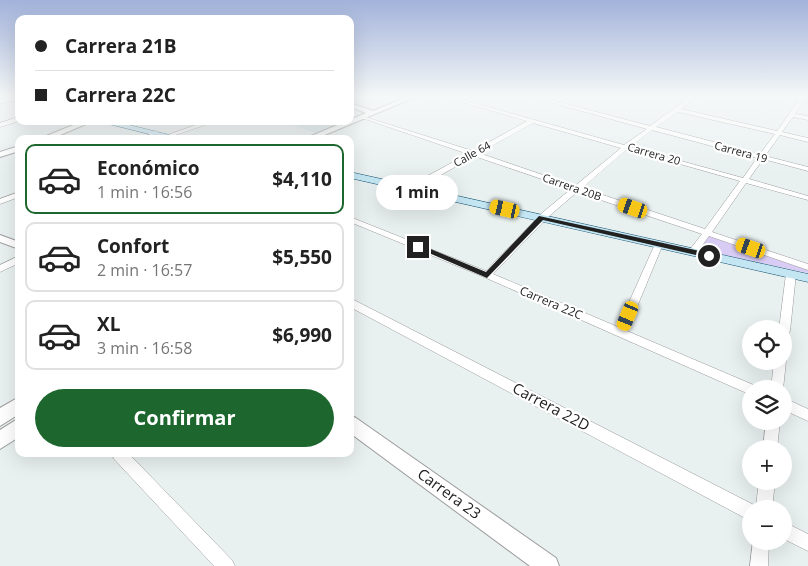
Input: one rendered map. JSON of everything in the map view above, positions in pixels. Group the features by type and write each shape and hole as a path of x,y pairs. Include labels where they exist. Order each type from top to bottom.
{"main road":[{"path":"121,125 164,135"},
{"path":"354,176 808,278"}],"street":[{"name":"Carrera 20B","path":"383,122 808,267"},
{"name":"Calle 64","path":"412,188 530,122"},
{"name":"Carrera 20","path":"537,122 808,198"},
{"name":"Carrera 19","path":"628,122 808,169"},
{"path":"487,275 542,218 627,146 662,122"},
{"path":"732,122 808,140"},
{"path":"693,252 786,122"},
{"path":"53,135 80,125"},
{"path":"171,135 201,125"},
{"path":"318,135 342,125"},
{"path":"152,135 156,133"},
{"path":"0,155 15,149"},
{"path":"0,202 15,196"},
{"name":"Carrera 22C","path":"354,221 487,275 742,386"},
{"path":"0,238 15,244"},
{"path":"621,333 659,244"},
{"path":"0,269 15,261"},
{"path":"785,320 791,274"},
{"name":"Carrera 22D","path":"354,304 742,507"},
{"path":"0,418 15,407"},
{"path":"792,408 808,415"},
{"name":"Carrera 23","path":"354,426 548,566"},
{"path":"0,441 15,429"},
{"path":"122,457 226,566"},
{"path":"792,534 808,543"},
{"path":"759,566 760,550"}],"shaded area":[{"path":"292,125 336,125 316,133"},
{"path":"708,235 808,269 808,273 700,250"}],"route":[{"path":"418,247 487,275 542,218 709,256"}]}
